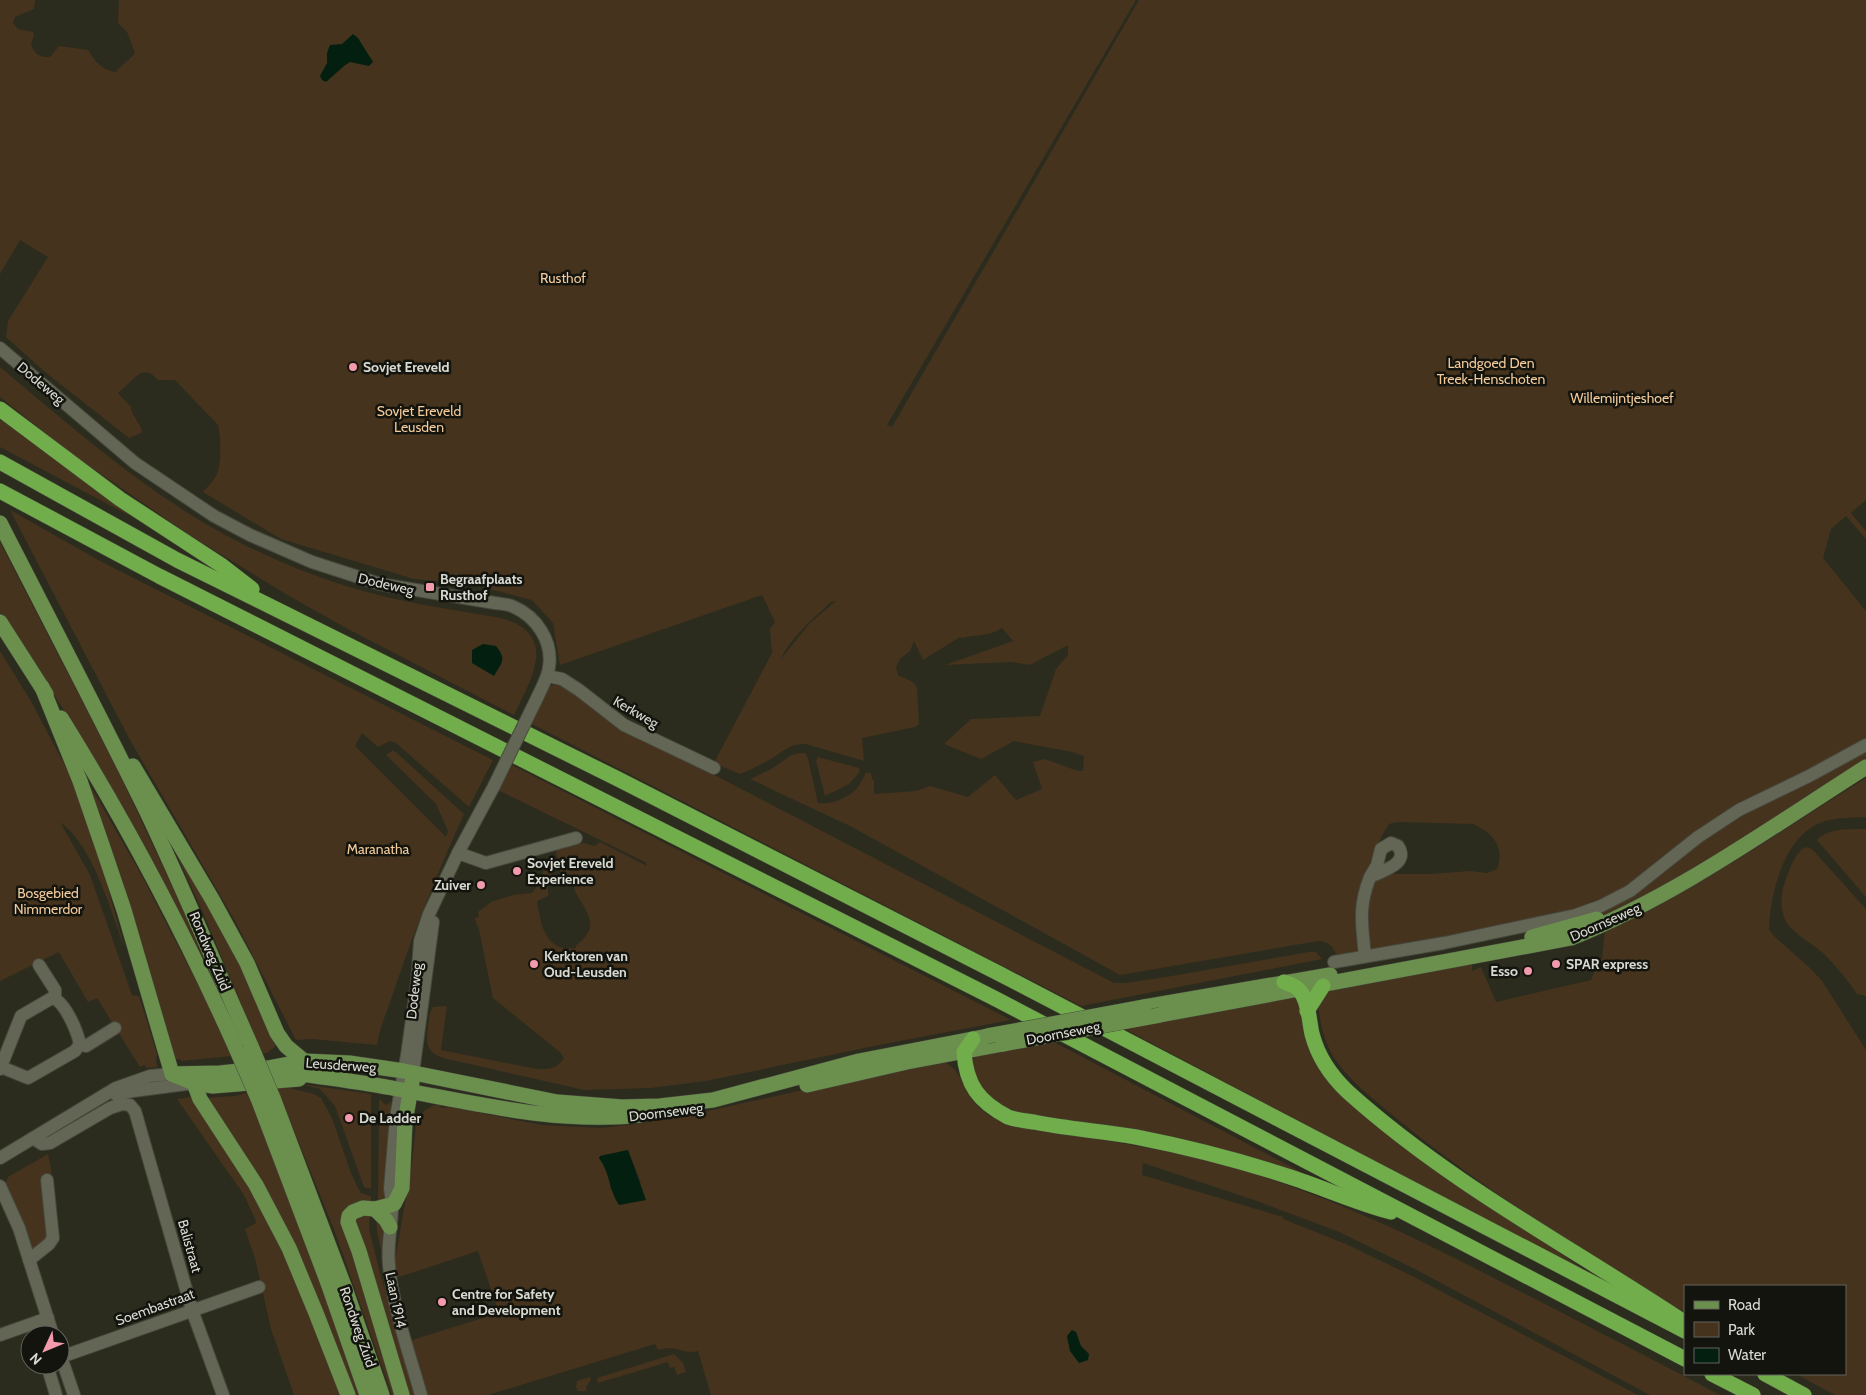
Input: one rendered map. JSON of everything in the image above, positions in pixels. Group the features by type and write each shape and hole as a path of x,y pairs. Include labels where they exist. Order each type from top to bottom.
{"highway":[{"path":"0,409 120,498 221,565 273,606"},
{"path":"0,462 177,560 609,774 985,966 1457,1211 1684,1331"},
{"path":"0,490 167,580 985,994 1684,1358"},
{"path":"1284,982 1300,990 1316,1048 1328,1070 1337,1082 1378,1118 1465,1183 1684,1321"},
{"path":"1307,1011 1322,986"},
{"path":"980,1037 964,1052 965,1069 971,1086 987,1104 1010,1118 1135,1137 1221,1157 1287,1176 1366,1206 1417,1218"},
{"path":"1714,1375 1753,1395"},
{"path":"1767,1375 1804,1395"}],"main road":[{"name":"Rondweg Zuid","path":"0,523 99,715 188,902 243,1047 336,1265 382,1395"},
{"name":"Rondweg Zuid","path":"0,622 42,686 111,802 172,912 243,1047"},
{"path":"42,686 80,781 124,910 172,1074 194,1083 200,1100 256,1185 289,1248 348,1395"},
{"path":"99,715 140,776 212,899 247,963 277,1033 286,1046 304,1061"},
{"name":"Doornseweg","path":"405,1090 549,1116 612,1119 716,1107 907,1062 1571,938 1609,923 1656,899 1866,767"},
{"name":"Doornseweg","path":"409,1072 557,1102 622,1107 660,1106 713,1100 859,1061 980,1037 1284,982 1403,963 1526,939 1610,915 1700,872"},
{"name":"Leusderweg","path":"172,1074 214,1073 268,1068 304,1061 349,1063 409,1072"},
{"name":"Leusderweg","path":"268,1068 405,1090"},
{"name":"Dodeweg","path":"405,1090 409,1072"},
{"name":"Leusderweg","path":"194,1083 214,1073"},
{"name":"Leusderweg","path":"194,1083 213,1086 322,1078"},
{"name":"Laan 1914","path":"394,1204 402,1188 405,1090"},
{"name":"Rondweg Zuid","path":"266,1099 367,1395"},
{"path":"394,1204 375,1209 363,1208 353,1212 349,1216 348,1222 359,1251 402,1395"},
{"path":"375,1209 390,1227"}],"street":[{"name":"Dodeweg","path":"0,348 134,463 214,516 250,535 312,562 380,584 503,604 523,611 538,625 548,646 550,667 547,676 429,914 418,948 417,983 409,1072"},
{"name":"Kerkweg","path":"547,676 562,679 624,725 714,768"},
{"name":"Doornseweg","path":"1334,962 1444,943 1576,915 1601,906 1630,891 1698,837 1739,810 1809,776 1866,745"},
{"path":"458,853 486,863 576,838"},
{"path":"1365,956 1361,910 1363,895 1370,877"},
{"path":"39,965 55,990 55,998 63,1006 80,1044"},
{"path":"55,998 21,1016 0,1068 28,1078 75,1051 80,1044"},
{"path":"80,1044 86,1046 115,1028"},
{"name":"Leusderweg","path":"0,1158 75,1112 100,1099 105,1099 117,1091 150,1076 172,1074"},
{"name":"Leusderweg","path":"117,1091 194,1083"},
{"name":"Balistraat","path":"33,1138 42,1144 50,1143 110,1108 122,1104 130,1105 135,1111 192,1310 223,1395"},
{"path":"30,1260 49,1244 53,1238 47,1180"},
{"path":"0,1186 12,1211 30,1260 50,1325"},
{"name":"Laan 1914","path":"394,1204 390,1227 388,1263 395,1302 421,1395"},
{"name":"Soembastraat","path":"70,1352 259,1287"},
{"path":"40,1325 48,1318"},
{"path":"0,1335 20,1332"},
{"path":"49,1375 56,1395"},
{"path":"68,1375 74,1395"}],"green space":[{"path":"0,0 35,0 34,9 15,17 13,23 18,29 33,32 31,44 38,55 50,57 59,46 88,50 99,65 116,72 135,53 127,32 118,23 119,0 1136,0 887,425 892,427 1139,0 1866,0 1866,500 1851,513 1866,531 1866,539 1846,516 1831,529 1823,558 1866,611 1866,740 1791,780 1624,889 1535,923 1368,950 1368,890 1376,880 1384,875 1394,874 1470,871 1487,873 1497,869 1499,861 1496,842 1486,832 1473,824 1397,822 1389,824 1384,832 1370,862 1361,891 1355,918 1359,951 1337,956 1330,945 1318,941 1120,975 852,827 750,779 773,768 793,755 805,753 818,803 834,802 850,794 858,787 866,773 871,773 874,780 874,794 916,791 930,786 968,797 995,775 1016,800 1042,789 1033,762 1045,759 1083,771 1084,756 1014,741 981,759 944,744 971,719 1040,716 1056,669 1068,655 1068,645 1030,665 1011,662 945,665 1013,641 1002,628 987,634 960,637 923,660 914,641 910,651 900,659 896,667 898,675 912,681 916,685 919,724 915,727 862,738 864,761 806,744 800,744 740,774 718,765 719,763 715,761 772,653 770,629 775,622 762,595 560,665 553,623 532,600 470,584 414,579 281,539 203,492 218,471 220,437 218,425 175,380 158,380 154,376 143,372 118,393 131,407 142,430 141,433 129,438 45,372 6,337 8,321 48,257 20,240 0,274","holes":["836,601 810,623 780,660 790,643 803,629 831,602"]},
{"path":"0,367 90,442 137,478 203,522 242,544 305,571 365,592 423,605 501,618 519,625 530,635 535,646 536,659 528,686 514,715 348,629 289,596 188,534 72,454 0,397"},
{"path":"0,418 164,534 0,447"},
{"name":"Maranatha","path":"10,510 102,562 493,760 469,807 396,743 390,741 378,747 362,733 355,746 446,837 448,831 436,804 386,755 393,750 464,814 418,923 384,1018 377,1045 312,1039 296,1040 234,919 130,740"},
{"path":"0,542 116,767 188,920 212,976 153,861 104,777 62,707 0,613"},
{"name":"Bosgebied Nimmerdor","path":"0,651 32,703 74,783 95,843 125,949 92,862 72,833 60,822 90,875 132,995 139,996 157,1054 156,1062 158,1067 147,1068 144,1065 140,1067 97,998 88,1002 59,952 0,981"},
{"path":"562,684 703,769 1114,983 1166,977 1309,952 1316,952 1322,959 1081,1006 530,723 549,686"},
{"path":"1866,748 1866,765 1702,867 1621,909 1569,929 1716,831"},
{"path":"818,757 859,768 860,772 849,784 825,796 816,761"},
{"path":"510,764 1011,1020 706,1081 651,1088 584,1090 443,1058 437,1055 430,1049 427,1042 429,1016 433,1007 447,1006 441,1050 537,1069 555,1067 564,1059 561,1053 493,998 475,918 479,917 478,912 491,902 513,895 532,893 538,885 549,856 554,872 548,884 548,896 537,901 541,921 546,934 554,944 563,948 576,948 589,932 590,922 573,883 567,875 560,871 557,849 584,843 594,846 600,842 647,866 645,862 498,790"},
{"path":"83,773 143,878 226,1039 232,1056 181,1061 180,1059 175,1059"},
{"path":"1866,778 1866,817 1837,819 1820,823 1807,830 1788,854 1781,869 1772,901 1769,930 1822,981 1866,1050 1866,1395 1835,1395 1798,1375 1846,1375 1846,1285 1684,1285 1684,1312 1663,1301 1493,1191 1396,1118 1345,1072 1328,1047 1321,1023 1316,991 1472,963 1472,971 1481,967 1496,1002 1591,980 1599,960 1602,959 1605,930 1673,897 1738,859"},
{"path":"1866,829 1866,897 1817,840 1826,833 1833,831"},
{"path":"166,832 208,898 278,1044 267,1053 262,1053 201,908"},
{"path":"1805,847 1812,849 1866,909 1866,996 1857,994 1828,958 1795,932 1786,922 1782,912 1781,901 1784,886 1794,860"},
{"path":"1299,994 1316,1056 1461,1187 1601,1281 1121,1027"},
{"path":"1052,1041 1322,1183 1030,1117 997,1107 977,1081 972,1062 974,1058 980,1055"},
{"path":"941,1060 957,1072 975,1103 990,1116 1002,1122 1016,1127 1103,1140 1189,1156 1245,1171 1307,1192 1368,1217 1427,1245 1720,1395 1650,1395 1415,1269 1339,1232 1254,1200 1143,1163 1142,1175 1283,1217 1283,1219 1346,1244 1412,1276 1638,1395 711,1395 698,1351 688,1352 670,1348 658,1350 655,1344 488,1395 424,1395 409,1341 499,1313 478,1251 399,1277 394,1266 412,1163 416,1124 424,1111 440,1104 441,1108 449,1107 542,1125 601,1128 637,1124 698,1113","holes":["628,1150 641,1183 611,1190 609,1178 600,1156"]},
{"path":"301,1084 371,1094 371,1189 364,1187 335,1106 320,1089"},
{"path":"276,1086 314,1094 321,1098 332,1118 351,1173 359,1190 361,1193 371,1196 371,1202 354,1203 342,1215 366,1286 398,1395 392,1395 335,1232"},
{"path":"246,1093 258,1115 272,1149 361,1395 351,1395 330,1337 205,1098 235,1096"},
{"path":"191,1097 274,1226 345,1395 294,1395 271,1329 255,1258 245,1229 256,1223 255,1219 244,1195 177,1099"},
{"path":"379,1099 386,1105 390,1102 392,1109 387,1198 378,1202"},
{"path":"48,1154 51,1177 40,1178 49,1239 34,1251 30,1248 21,1217 5,1185 8,1177"},
{"path":"370,1214 369,1229 381,1277 417,1395 408,1395 355,1224 358,1217"},
{"path":"376,1215 384,1225 383,1260 377,1231"},
{"path":"674,1354 683,1363 686,1372 677,1375 674,1367 670,1368 668,1362 598,1383 597,1378"},
{"path":"590,1377 591,1380 586,1387 587,1391 578,1391 576,1387 577,1381"}],"water":[{"path":"353,34 358,38 373,62 369,66 350,62 326,82 322,80 320,76 327,63 327,53 330,45 342,44"},
{"path":"483,644 496,646 501,655 501,664 494,676 472,663 472,650"},
{"path":"628,1150 646,1200 619,1205 613,1194 603,1163 599,1158 600,1156"},
{"path":"1072,1330 1076,1332 1081,1346 1089,1354 1088,1360 1079,1363 1070,1351 1067,1336"}],"place":[{"name":"Sovjet Ereveld","path":"353,367"},
{"name":"Begraafplaats Rusthof","path":"430,587"},
{"name":"Sovjet Ereveld Experience","path":"517,871"},
{"name":"Zuiver","path":"481,885"},
{"name":"Kerktoren van Oud-Leusden","path":"534,964"},
{"name":"SPAR express","path":"1556,964"},
{"name":"Esso","path":"1528,971"},
{"name":"De Ladder","path":"349,1118"},
{"name":"Centre for Safety and Development","path":"442,1302"}],"park label":[{"name":"Rusthof","path":"563,278"},
{"name":"Landgoed Den Treek-Henschoten","path":"1491,372"},
{"name":"Willemijntjeshoef","path":"1622,398"},
{"name":"Sovjet Ereveld Leusden","path":"419,420"}]}
